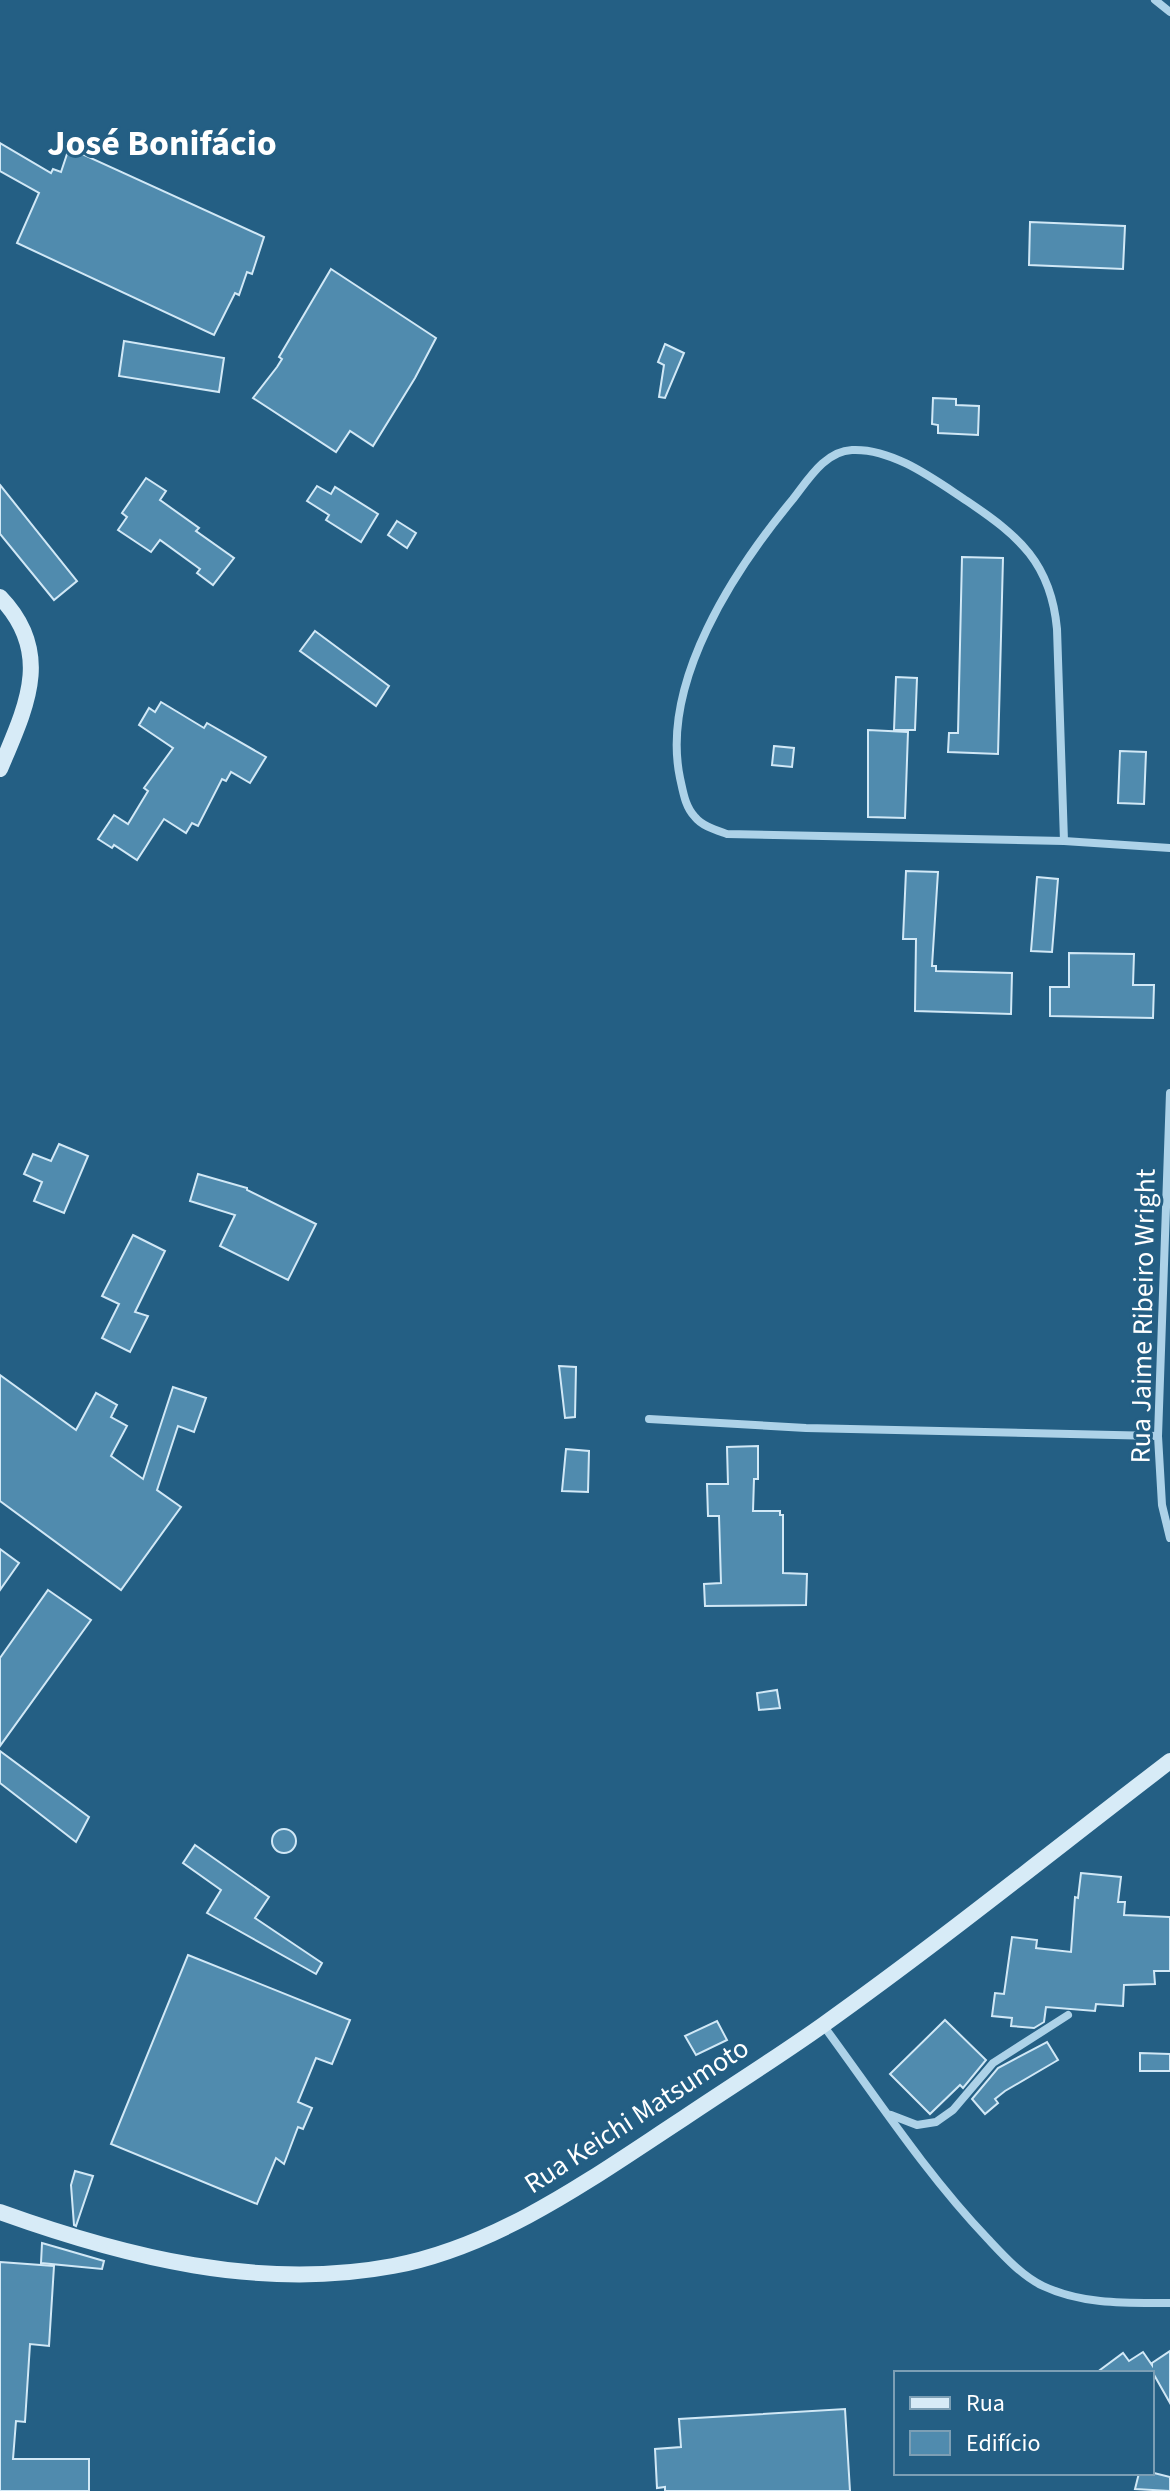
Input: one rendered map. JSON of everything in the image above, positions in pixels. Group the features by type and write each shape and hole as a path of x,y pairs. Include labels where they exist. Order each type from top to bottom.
{"main road":[{"path":"0,597 18,616 26,632 31,677 0,769"},
{"name":"Rua Keichi Matsumoto","path":"0,2212 155,2260 255,2273 340,2274 396,2266 455,2248 562,2198 823,2025 1170,1761"}],"street":[{"path":"1155,0 1170,12"},
{"path":"1064,841 1057,629 1055,601 1047,579 1033,557 1000,524 913,468 874,453 851,450 835,455 820,465 757,544 720,604 689,672 681,712 678,769 685,800 695,818 727,834 1064,841 1170,848"},
{"name":"Rua Jaime Ribeiro Wright","path":"1170,1093 1158,1436 1162,1505 1170,1538"},
{"path":"649,1419 806,1428 1158,1436"},
{"path":"887,2112 917,2125 936,2122 953,2110 993,2063 1068,2015"},
{"path":"823,2025 972,2223 1010,2262 1041,2286 1072,2297 1097,2301 1170,2303"}],"building":[{"path":"0,143 51,173 53,169 61,172 69,148 264,237 252,274 247,272 239,295 235,293 214,335 17,243 39,193 0,171"},
{"path":"1030,222 1125,226 1123,269 1029,265"},
{"path":"331,269 436,338 373,446 350,431 336,452 253,398 282,359 279,357"},
{"path":"124,341 224,358 219,392 119,376"},
{"path":"665,344 684,353 665,398 659,397 664,365 658,362"},
{"path":"933,398 956,399 956,405 979,406 978,435 938,433 938,425 932,424"},
{"path":"146,478 166,491 160,500 234,558 213,585 197,573 200,569 160,540 151,552 118,530 127,517 122,513"},
{"path":"0,485 77,581 54,600 0,534"},
{"path":"317,486 331,494 335,487 378,514 361,542 326,520 329,515 307,501"},
{"path":"397,521 416,533 407,548 388,535"},
{"path":"962,557 1003,558 998,754 948,752 949,733 958,733"},
{"path":"315,631 389,686 376,706 300,651"},
{"path":"896,677 917,678 915,730 894,730"},
{"path":"161,702 204,728 207,723 266,757 250,783 231,772 226,781 222,779 198,826 192,823 186,833 164,819 137,860 98,839 114,815 128,824 148,791 144,788 173,748 139,725 149,708 155,712"},
{"path":"868,730 908,732 905,818 868,817"},
{"path":"774,746 794,748 792,767 772,765"},
{"path":"1120,751 1146,752 1144,804 1118,803"},
{"path":"906,871 938,872 932,966 936,966 936,971 1012,973 1011,1014 915,1011 916,939 903,939"},
{"path":"1037,877 1058,879 1052,952 1031,951"},
{"path":"1069,953 1134,954 1133,985 1154,985 1153,1018 1050,1016 1050,987 1069,987"},
{"path":"59,1144 88,1156 64,1213 34,1201 42,1182 24,1174 33,1154 51,1161"},
{"path":"198,1174 247,1188 316,1224 288,1280 220,1246 235,1215 190,1201"},
{"path":"133,1235 165,1251 135,1312 148,1316 130,1352 102,1338 119,1304 102,1296"},
{"path":"559,1366 576,1367 575,1417 565,1418"},
{"path":"0,1375 76,1430 96,1393 117,1405 111,1417 127,1426 111,1456 143,1479 173,1387 206,1398 194,1432 178,1426 157,1490 181,1507 121,1590 0,1501"},
{"path":"758,1446 758,1479 754,1479 753,1511 780,1511 783,1515 783,1573 807,1574 806,1605 705,1606 704,1584 721,1583 719,1516 708,1516 707,1484 728,1484 727,1447"},
{"path":"566,1449 589,1451 588,1492 562,1491"},
{"path":"0,1549 19,1563 0,1590"},
{"path":"48,1590 91,1620 0,1746 0,1658"},
{"path":"777,1690 780,1708 759,1710 757,1693"},
{"path":"0,1751 89,1817 76,1842 0,1783"},
{"path":"284,1829 293,1832 296,1841 293,1850 284,1853 275,1850 272,1841 275,1832"},
{"path":"195,1845 269,1897 255,1918 322,1963 316,1974 207,1913 221,1890 183,1863"},
{"path":"1081,1873 1121,1877 1118,1902 1125,1902 1124,1915 1170,1917 1170,1971 1154,1971 1155,1984 1124,1985 1123,2006 1096,2004 1095,2011 1046,2007 1044,2022 1034,2028 1011,2026 1012,2018 992,2016 995,1993 1004,1994 1012,1937 1037,1940 1036,1948 1071,1952 1075,1897 1078,1898"},
{"path":"188,1955 350,2020 332,2064 316,2058 298,2102 312,2108 303,2129 298,2127 284,2164 276,2158 257,2204 111,2144"},
{"path":"945,2020 986,2060 963,2088 960,2085 930,2114 890,2074"},
{"path":"717,2021 727,2040 696,2055 685,2036"},
{"path":"1047,2042 1058,2060 1005,2091 995,2099 998,2103 985,2114 972,2099 998,2068"},
{"path":"1140,2053 1170,2054 1170,2071 1140,2071"},
{"path":"75,2171 93,2176 76,2226 71,2185"},
{"path":"42,2243 104,2261 102,2269 41,2263"},
{"path":"0,2262 54,2266 49,2346 30,2344 25,2422 16,2421 13,2459 89,2459 89,2491 0,2491"},
{"path":"1170,2351 1170,2403 1154,2371 1099,2371 1123,2353 1129,2361 1143,2352 1152,2363"},
{"path":"845,2409 850,2491 665,2491 665,2487 657,2488 655,2449 681,2447 679,2419"},
{"path":"1154,2473 1170,2477 1170,2491 1135,2489 1138,2475"}],"district":[{"name":"José Bonifácio","path":"162,142"}]}
